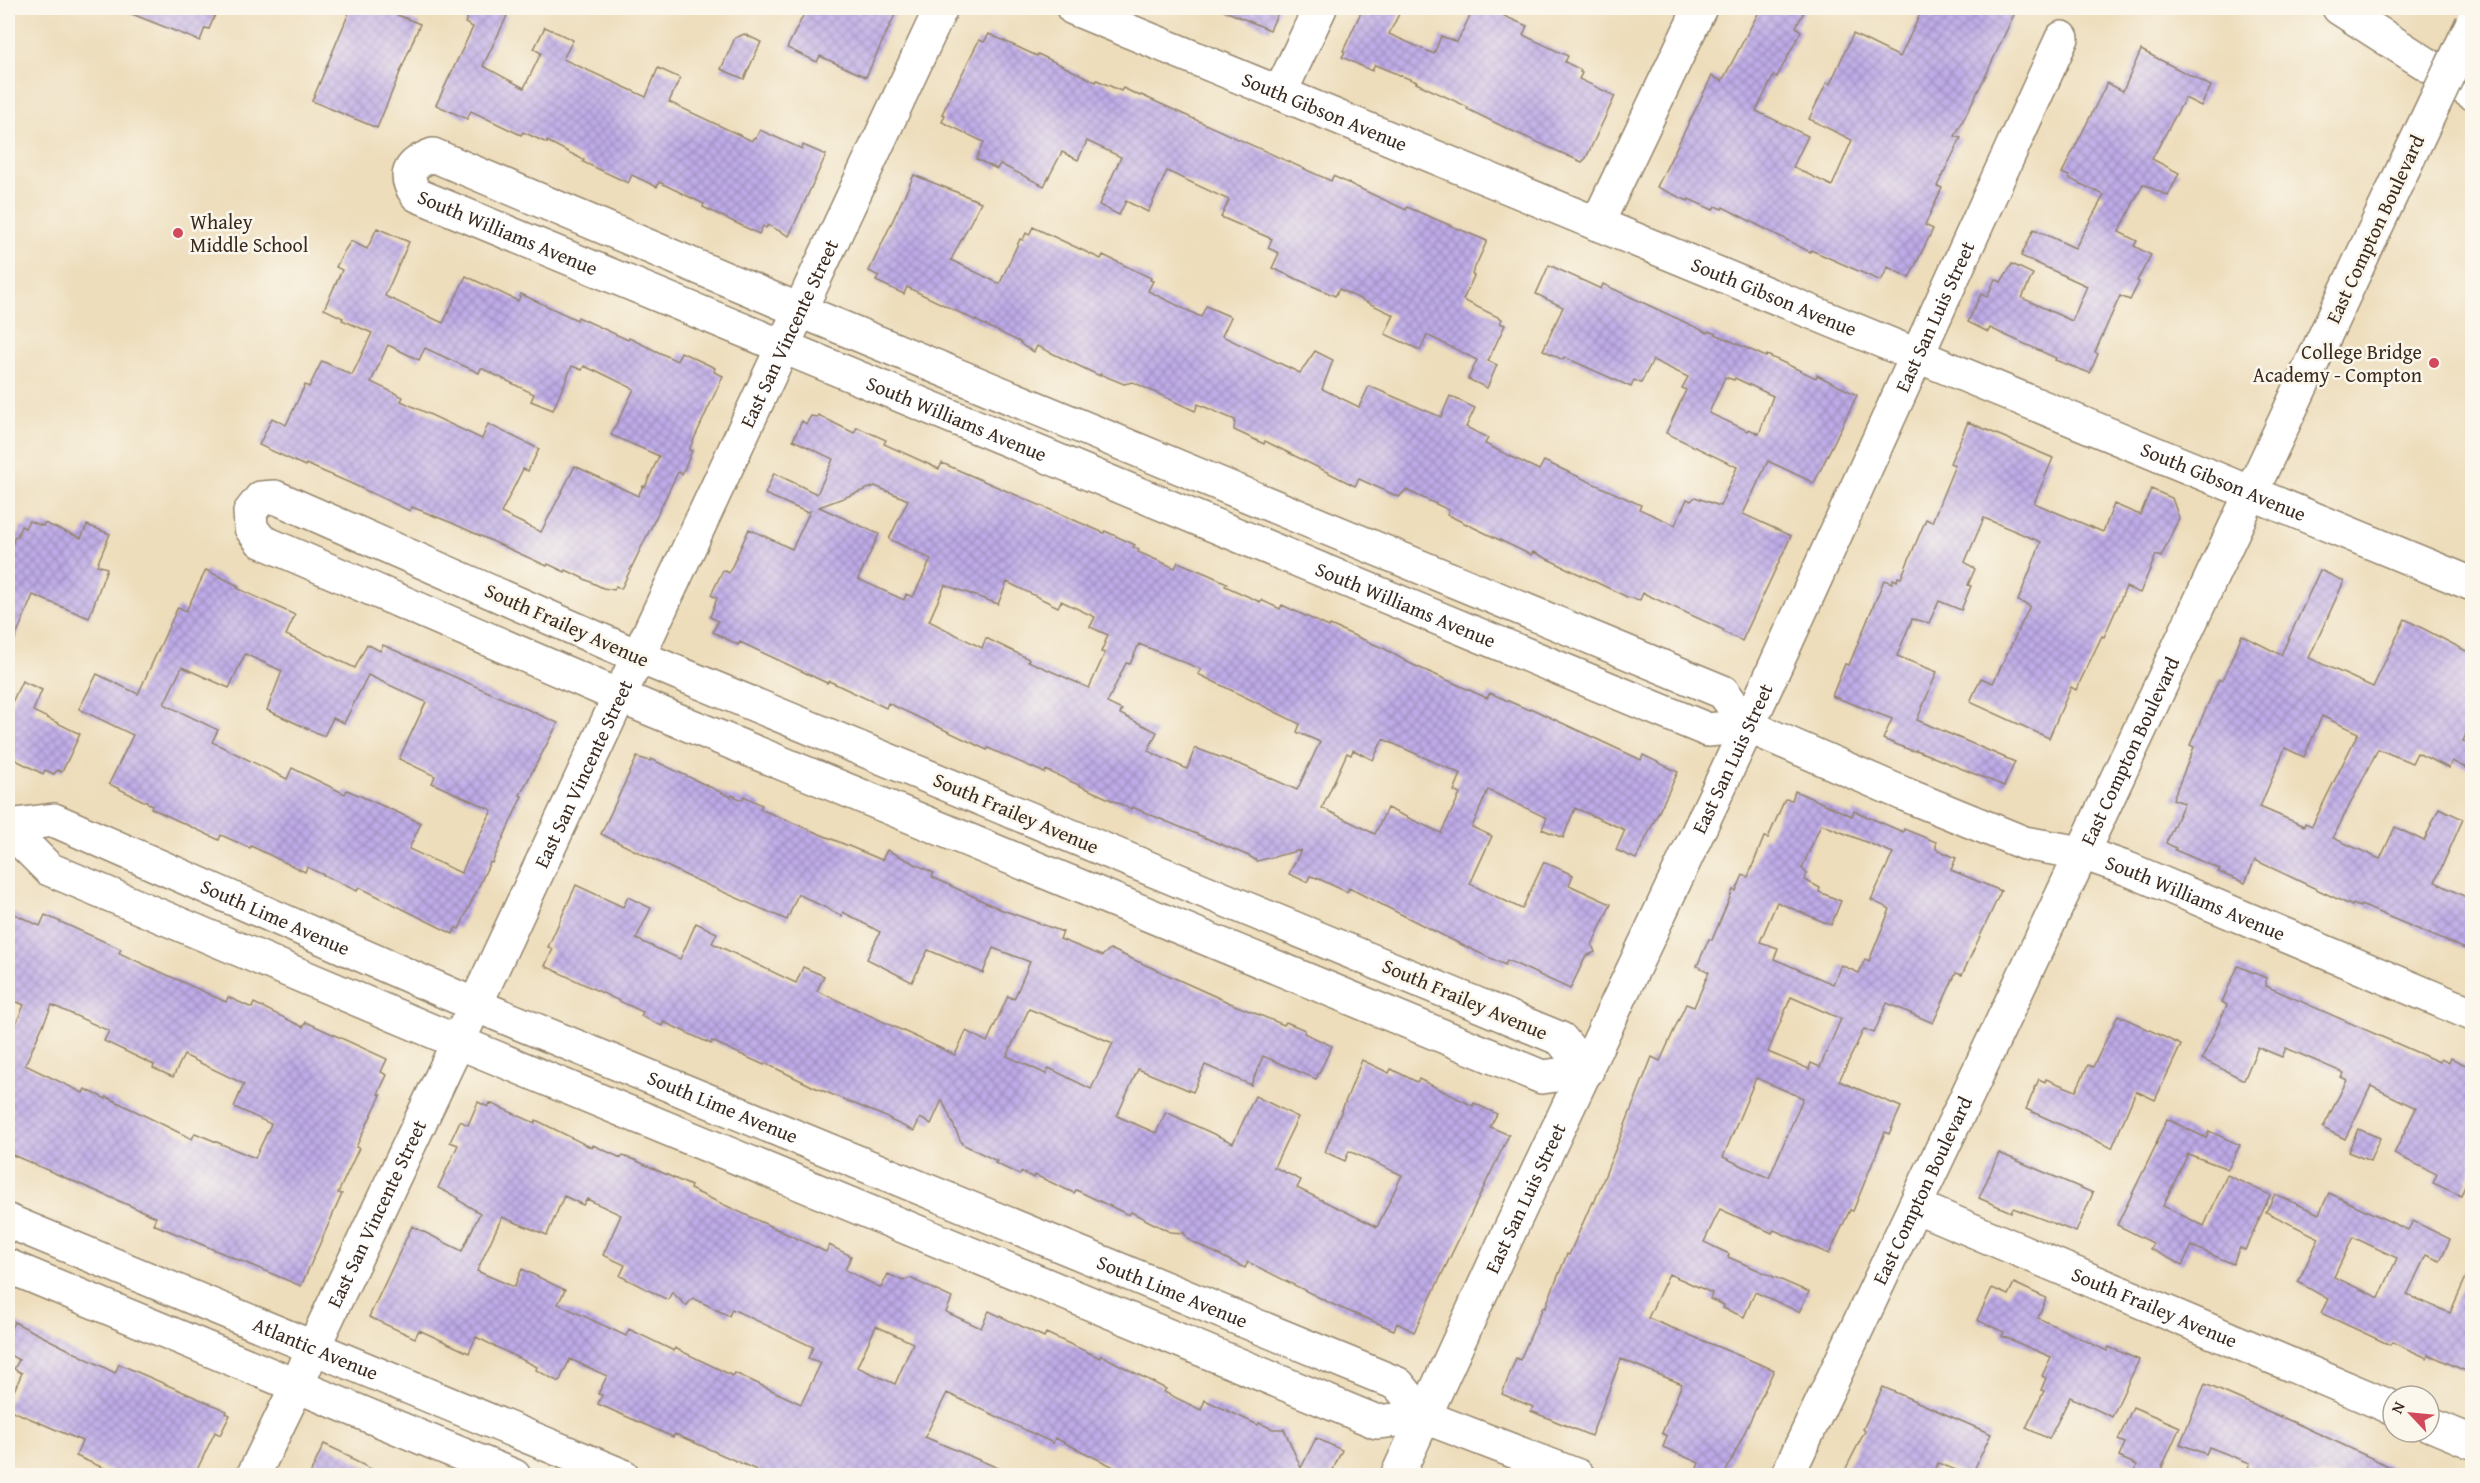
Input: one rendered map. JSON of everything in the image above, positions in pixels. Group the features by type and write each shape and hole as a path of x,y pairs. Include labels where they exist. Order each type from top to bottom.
{"main road":[{"name":"East San Vincente Street","path":"253,1476 941,8"},
{"name":"South Gibson Avenue","path":"1073,8 2472,584"},
{"path":"1280,93 1320,8"},
{"path":"1597,224 1700,8"},
{"path":"2339,8 2472,93"},
{"name":"East Compton Boulevard","path":"1787,1476 2472,24"},
{"name":"East San Luis Street","path":"1397,1476 1503,1245 1748,726 1915,355 2062,38"},
{"name":"South Williams Avenue","path":"1748,726 1724,692 799,310 433,155 418,160 409,171 409,185 417,195 1708,730 1748,726 2024,843 2082,853 2128,869 2472,1014"},
{"name":"South Frailey Avenue","path":"275,497 637,656 1561,1039 1587,1071 1542,1077 619,696 261,541 251,528 250,512 261,498 275,497"},
{"name":"South Lime Avenue","path":"8,827 54,820 475,1005 1398,1383 1425,1417"},
{"name":"South Lime Avenue","path":"8,827 49,869 458,1042 1377,1422 1425,1417 1578,1476"},
{"name":"South Frailey Avenue","path":"1915,1206 2381,1403"},
{"name":"Atlantic Avenue","path":"8,1221 623,1476"},
{"name":"Atlantic Avenue","path":"8,1266 514,1476"},
{"path":"2441,1429 2472,1442"}],"building":[{"path":"117,8 218,8 209,29 205,28 200,41"},
{"path":"351,8 380,8 420,24 377,128 312,101"},
{"path":"472,8 490,8 507,16 483,66 524,88 541,53 534,49 545,27 573,40 563,59 646,97 658,68 680,78 669,102 752,141 760,130 802,149 803,145 826,155 789,236 768,225 766,228 763,226 759,234 703,207 704,204 659,182 657,187 632,175 628,183 583,162 584,160 547,141 547,143 523,132 521,135 471,111 467,119 436,105 473,27 465,23"},
{"path":"807,8 898,8 866,77 820,56 817,62 787,48"},
{"path":"1218,8 1280,8 1270,30"},
{"path":"1363,8 1402,8 1389,34 1434,54 1441,36 1457,42 1474,8 1508,8 1504,16 1527,26 1523,35 1568,56 1565,62 1581,70 1579,79 1615,96 1586,158 1582,162 1508,129 1417,82 1375,65 1372,71 1342,57"},
{"path":"1761,8 1806,8 1796,27 1801,31 1777,77 1774,75 1756,111 1808,136 1793,167 1832,186 1852,140 1809,119 1827,82 1830,84 1853,34 1900,57 1923,8 2017,8 1955,136 1961,138 1937,186 1942,188 1925,225 1933,229 1909,278 1888,267 1881,281 1811,250 1810,252 1723,207 1722,209 1715,206 1713,210 1657,187 1712,76 1722,81"},
{"path":"744,34 761,42 744,79 721,69 735,38"},
{"path":"989,34 1037,56 1038,54 1096,82 1097,80 1121,91 1123,88 1141,95 1331,181 1333,176 1406,210 1407,207 1487,241 1463,300 1502,319 1500,323 1505,325 1488,361 1497,365 1487,388 1468,379 1477,360 1427,335 1420,350 1385,334 1394,315 1339,289 1335,296 1272,268 1279,253 1268,248 1272,239 1221,217 1229,200 1167,171 1148,212 1126,201 1119,215 1099,205 1121,157 1087,141 1078,160 1062,152 1044,186 1000,164 997,169 976,159 984,142 942,122 945,115 942,114 979,40 984,42"},
{"path":"2141,50 2211,86 2201,106 2185,98 2152,159 2179,173 2168,196 2143,184 2119,232 2137,241 2134,246 2151,255 2130,300 2120,296 2095,352 2098,354 2090,373 2055,360 2056,358 1990,328 1988,332 1968,322 1981,294 1987,297 1995,279 2001,282 2012,264 2033,274 2022,298 2072,321 2087,286 2021,256 2034,229 2075,248 2104,195 2062,173 2107,83 2123,91"},
{"path":"914,175 981,202 951,260 998,283 1020,239 1023,240 1026,233 1029,235 1033,227 1101,259 1103,255 1151,278 1150,280 1153,281 1148,291 1201,317 1206,306 1231,317 1222,336 1300,373 1315,351 1333,360 1322,389 1359,407 1369,386 1441,417 1450,396 1475,408 1466,427 1488,438 1485,444 1539,470 1544,461 1641,505 1639,509 1675,525 1687,499 1691,501 1695,497 1720,506 1737,467 1666,433 1686,390 1682,388 1688,377 1653,360 1641,383 1634,380 1631,387 1543,350 1563,307 1536,294 1549,265 1601,289 1603,284 1708,333 1709,331 1766,357 1767,355 1816,378 1817,375 1857,395 1814,483 1768,461 1743,514 1791,536 1742,641 1723,632 1724,630 1643,593 1640,600 1627,597 1533,552 1531,555 1456,519 1447,514 1449,510 1406,490 1399,497 1359,479 1355,486 1265,441 1264,444 1234,430 1235,420 1198,404 1195,411 1133,382 1124,384 1100,374 1100,376 1037,346 1034,352 1020,342 907,287 904,294 876,281 879,276 869,271","holes":["1725,377 1734,380 1735,378 1773,396 1759,434 1709,413"]},
{"path":"377,228 409,242 385,296 443,323 466,276 518,301 521,294 577,320 578,317 628,340 629,338 677,361 681,352 715,368 714,372 723,376 689,450 692,451 682,474 678,472 621,589 616,586 614,590 603,588 566,570 565,572 548,564 547,566 452,523 412,507 410,511 259,445 272,418 286,425 305,385 309,387 322,361 352,375 372,333 324,309 342,270 336,267 351,241 367,249","holes":["388,345 419,360 425,348 479,373 481,368 534,394 531,401 553,410 572,366 582,370 584,366 595,370 634,389 611,435 659,456 645,487 643,486 638,496 575,466 541,532 501,513 523,469 528,471 539,449 488,424 482,439 401,401 403,397 371,382"]},
{"path":"818,415 854,433 857,427 886,440 884,444 939,469 942,463 1104,533 1105,531 1135,545 1133,547 1139,550 1138,552 1175,568 1178,562 1227,583 1225,586 1260,602 1261,600 1280,609 1282,605 1385,649 1409,663 1487,698 1490,693 1529,710 1530,708 1641,760 1643,755 1678,772 1636,859 1616,850 1625,830 1575,808 1563,838 1542,829 1547,818 1488,790 1472,827 1492,836 1470,884 1522,909 1544,862 1573,875 1569,885 1611,904 1592,945 1595,952 1586,956 1570,989 1507,960 1505,965 1349,888 1347,892 1317,878 1310,876 1307,882 1289,874 1301,850 1257,861 1132,807 1131,809 1046,770 1045,773 988,748 987,750 888,703 886,708 740,642 738,645 713,632 718,621 710,617 717,598 711,595 723,570 729,573 749,529 792,549 810,511 806,512 765,494 774,473 817,494 833,459 793,440 802,421 806,424 811,416 817,417","holes":["875,486 908,500 889,539 931,559 913,597 906,594 904,600 858,579 879,534 819,507","1007,582 1058,607 1061,601 1095,617 1090,627 1108,635 1101,652 1105,653 1089,688 1028,661 1029,659 986,638 982,648 929,621 945,585 998,604","1139,644 1201,669 1198,674 1300,724 1297,732 1320,742 1297,790 1244,766 1195,748 1187,769 1148,751 1157,732 1120,714 1122,710 1107,703 1126,663 1130,664","1383,739 1461,774 1454,791 1460,794 1441,833 1387,808 1375,834 1322,808 1347,753 1351,755 1353,750 1373,760"]},
{"path":"1968,422 2053,458 2034,503 2103,532 2114,504 2140,515 2151,489 2172,498 2179,518 2161,557 2156,555 2140,593 2126,587 2104,637 2102,636 2076,690 2071,687 2049,738 1970,702 1981,678 1993,683 2030,606 2018,601 2041,542 1984,518 1965,562 1975,569 1961,610 1939,601 1929,623 1912,619 1897,656 1937,672 1917,720 2015,762 2004,786 1883,739 1892,719 1832,696 1845,664 1849,665 1884,580 1892,583 1893,579 1897,581 1898,577 1901,578 1926,519 1932,522 1955,465 1950,463"},
{"path":"29,521 43,526 44,523 81,538 87,525 110,534 97,565 107,568 89,618 33,595 8,655 8,555 21,526 25,528"},
{"path":"206,570 239,586 237,588 295,615 286,635 355,668 367,644 380,651 383,645 558,723 520,795 522,796 492,863 490,862 459,929 456,927 453,934 359,887 357,891 307,867 305,872 251,846 250,848 221,835 219,840 151,808 152,805 109,784 133,735 79,709 97,674 138,694 178,607 186,611","holes":["245,654 282,671 267,710 324,736 333,718 344,723 368,675 426,702 399,759 435,776 432,783 492,810 461,873 409,849 421,823 347,790 345,794 292,768 287,779 212,742 218,730 164,704 182,667 229,688"]},
{"path":"2320,570 2344,581 2309,658 2373,687 2405,619 2472,654 2472,720 2463,741 2472,745 2472,771 2452,761 2449,768 2417,753 2412,763 2378,749 2333,838 2380,859 2395,827 2424,841 2439,808 2463,819 2435,882 2472,900 2472,952 2361,905 2360,907 2353,904 2352,906 2255,860 2245,883 2218,872 2220,869 2175,850 2176,848 2166,843 2184,803 2173,799 2194,747 2190,745 2219,679 2222,681 2242,635 2281,655","holes":["2322,716 2358,733 2312,826 2305,823 2304,826 2260,807 2285,748 2304,757"]},
{"path":"22,681 42,690 33,711 80,734 62,772 57,770 54,774 45,770 43,774 8,756 8,711"},
{"path":"637,757 650,761 651,759 731,797 732,795 742,800 744,796 762,805 760,809 882,860 887,850 934,873 932,877 1000,909 1063,932 1060,939 1102,956 1110,949 1230,1003 1284,1025 1286,1022 1305,1030 1304,1033 1332,1046 1316,1079 1263,1056 1251,1085 1205,1065 1193,1092 1138,1069 1117,1116 1156,1133 1166,1112 1233,1143 1255,1096 1298,1117 1274,1167 1301,1180 1297,1188 1377,1227 1402,1175 1349,1151 1345,1161 1325,1152 1362,1060 1389,1073 1391,1069 1417,1082 1419,1079 1473,1106 1474,1103 1497,1114 1490,1127 1509,1135 1414,1332 1397,1323 1394,1330 1336,1306 1248,1262 1245,1268 1189,1240 1184,1233 1170,1232 1131,1212 1129,1215 1076,1190 1074,1193 1035,1175 1034,1178 1021,1172 1020,1175 995,1163 997,1161 962,1144 942,1100 931,1124 920,1118 914,1131 765,1063 764,1065 712,1041 711,1044 664,1022 662,1026 641,1016 643,1012 545,966 553,949 548,947 576,885 623,907 628,897 651,908 636,939 680,959 696,923 717,933 712,943 796,983 803,967 824,976 817,991 955,1055 966,1031 987,1042 1008,996 1014,999 1030,962 993,948 983,973 928,950 912,982 867,959 880,932 843,912 842,916 798,894 787,920 687,876 601,834","holes":["1029,1009 1113,1043 1091,1089 1049,1068 1046,1074 1007,1056"]},
{"path":"1795,791 1852,816 1854,811 1903,832 1904,829 1936,842 1936,849 1956,858 1951,870 2001,891 1962,975 1956,973 1933,1023 1887,1003 1874,1033 1864,1029 1839,1081 1901,1107 1889,1134 1885,1132 1853,1211 1850,1210 1829,1254 1774,1230 1772,1233 1720,1209 1704,1242 1729,1254 1728,1257 1809,1292 1799,1312 1755,1292 1744,1317 1723,1308 1724,1305 1710,1299 1712,1293 1669,1274 1648,1318 1774,1370 1724,1476 1694,1476 1699,1463 1663,1447 1667,1436 1662,1433 1682,1384 1621,1359 1591,1436 1531,1411 1533,1407 1502,1394 1516,1358 1520,1360 1567,1254 1569,1255 1592,1202 1594,1203 1652,1057 1660,1061 1686,1004 1694,1007 1709,972 1697,966 1709,939 1712,940 1733,890 1736,891 1743,875 1748,877 1764,837 1768,838 1785,799 1792,800","holes":["1821,824 1893,853 1871,900 1890,909 1869,961 1865,959 1859,973 1841,965 1833,984 1774,959 1778,948 1760,942 1777,902 1831,925 1841,901 1819,892 1820,888 1805,880 1807,873 1802,868","1791,997 1841,1019 1820,1067 1811,1063 1809,1069 1768,1052","1756,1078 1803,1098 1769,1178 1723,1157"]},
{"path":"8,911 40,926 45,915 121,949 119,953 226,1002 228,997 252,1008 254,1003 303,1027 306,1022 387,1059 381,1072 387,1075 378,1094 381,1095 356,1147 359,1148 338,1193 342,1194 301,1286 153,1224 156,1217 8,1153 8,1042 24,1005 8,998","holes":["52,1005 109,1031 104,1041 154,1065 153,1068 173,1077 184,1055 244,1084 234,1107 271,1124 255,1158 195,1133 192,1139 107,1097 106,1099 85,1089 83,1093 25,1065"]},
{"path":"2238,966 2266,978 2266,986 2439,1062 2441,1059 2449,1063 2451,1058 2472,1068 2472,1168 2461,1196 2433,1183 2437,1174 2394,1154 2416,1108 2371,1086 2345,1139 2323,1128 2347,1080 2341,1077 2344,1073 2286,1048 2282,1057 2258,1047 2244,1080 2202,1059 2227,1005 2222,1002"},
{"path":"2118,1015 2181,1045 2155,1100 2136,1091 2112,1148 2026,1109 2039,1079 2045,1082 2046,1079 2076,1091 2088,1065 2093,1067"},
{"path":"478,1102 488,1107 490,1103 535,1123 536,1120 592,1148 593,1145 621,1158 623,1156 635,1160 691,1186 690,1189 826,1252 829,1245 851,1256 845,1270 881,1288 888,1274 903,1281 910,1278 952,1298 946,1312 981,1328 989,1311 1044,1337 1046,1333 1100,1358 1101,1355 1166,1389 1164,1392 1201,1410 1205,1400 1258,1425 1259,1423 1273,1429 1284,1429 1301,1468 1316,1438 1342,1450 1330,1476 1132,1476 1055,1438 1053,1443 947,1393 925,1437 1017,1476 770,1476 675,1434 673,1437 598,1404 602,1395 598,1394 607,1376 570,1359 559,1382 536,1370 537,1367 476,1337 469,1353 419,1330 415,1338 369,1317 412,1226 462,1251 480,1213 458,1200 459,1198 438,1188 458,1145 450,1142 460,1121 468,1125","holes":["564,1196 583,1205 587,1199 621,1215 603,1255 625,1265 620,1276 668,1300 672,1292 686,1306 693,1298 729,1316 732,1309 813,1347 808,1358 821,1363 801,1404 735,1373 733,1376 675,1348 674,1351 629,1329 626,1336 558,1304 565,1290 522,1269 514,1287 477,1271 502,1217 547,1235","876,1326 913,1343 895,1384 857,1367"]},
{"path":"2167,1119 2206,1138 2209,1131 2240,1145 2228,1169 2188,1154 2163,1206 2204,1226 2227,1175 2270,1195 2245,1250 2240,1248 2233,1264 2192,1246 2182,1265 2150,1249 2153,1243 2117,1225"},
{"path":"2358,1129 2380,1138 2370,1161 2348,1152"},
{"path":"1999,1153 2093,1193 2076,1232 2013,1208 2011,1212 1979,1198"},
{"path":"2329,1193 2408,1230 2413,1221 2450,1239 2440,1261 2426,1255 2407,1295 2450,1313 2472,1264 2472,1374 2428,1354 2427,1358 2392,1342 2390,1345 2321,1313 2328,1299 2298,1282 2319,1238 2266,1212 2275,1194 2319,1214","holes":["2353,1237 2397,1258 2379,1298 2334,1277"]},
{"path":"2014,1283 2046,1298 2038,1318 2107,1351 2109,1347 2139,1360 2112,1417 2070,1397 2049,1439 2026,1428 2044,1391 2041,1390 2046,1378 2042,1376 2051,1357 2002,1336 2004,1332 1977,1320 1992,1288 2008,1295"},
{"path":"14,1322 115,1373 119,1364 227,1411 226,1413 230,1415 220,1435 215,1432 194,1476 122,1476 76,1456 82,1441 8,1409 8,1404 22,1373 14,1369 19,1360 8,1354 8,1336"},
{"path":"2205,1384 2410,1476 2245,1476 2250,1463 2209,1447 2206,1454 2180,1444"},
{"path":"1883,1387 1991,1434 1971,1476 1938,1463 1933,1476 1842,1476 1865,1431 1863,1429"},
{"path":"2133,1407 2180,1427 2158,1476 2133,1476 2137,1465 2119,1457 2125,1443 2118,1440"},
{"path":"324,1444 352,1457 351,1459 385,1476 309,1476"}],"place":[{"name":"Whaley Middle School","path":"178,233"},
{"name":"College Bridge Academy - Compton","path":"2434,363"}]}
